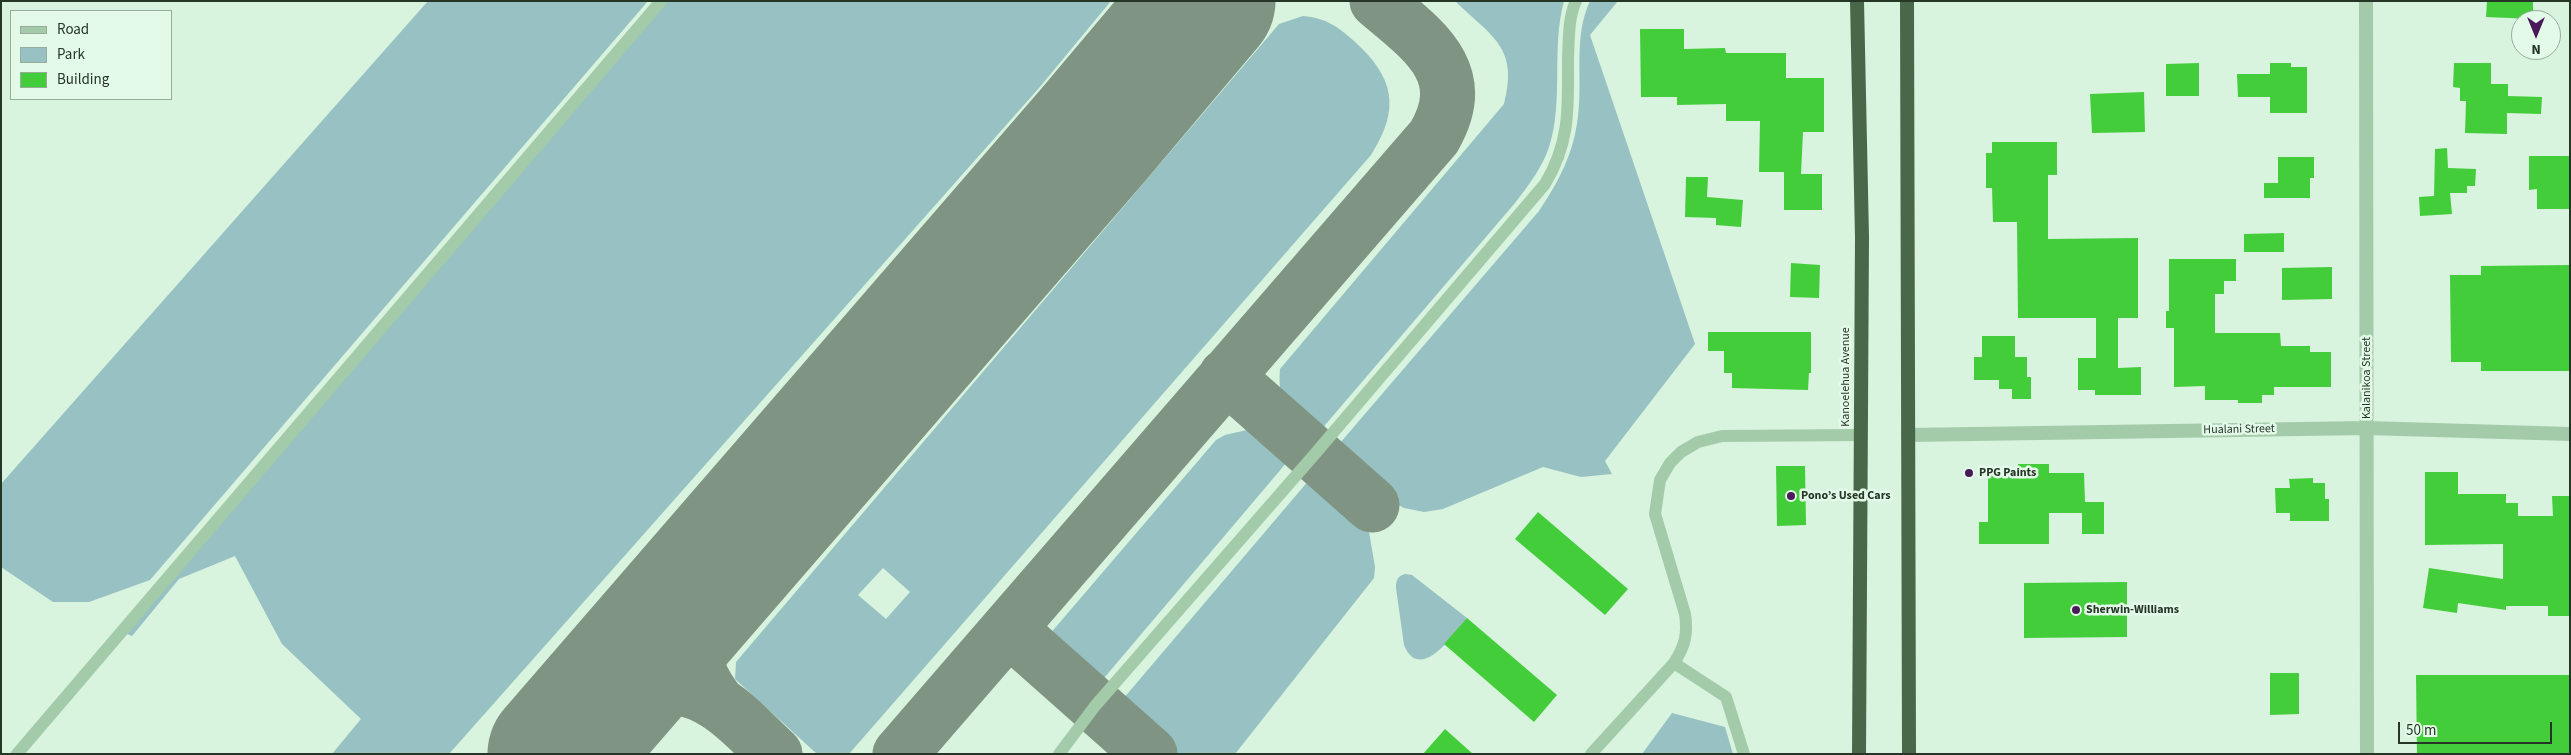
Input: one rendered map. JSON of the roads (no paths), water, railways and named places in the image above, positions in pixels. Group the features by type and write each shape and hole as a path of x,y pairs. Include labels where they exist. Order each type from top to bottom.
{"highway":[{"name":"Kanoelehua Avenue","path":"1857,1 1862,236 1859,754"},
{"path":"1907,1 1909,754"}],"street":[{"name":"Kalanikoa Street","path":"2366,1 2367,754"},
{"name":"Hualani Street","path":"1908,434 2367,428 2570,434"}],"lane":[{"path":"17,754 661,1"},
{"path":"1059,754 1095,706 1327,440 1545,184 1558,162 1565,137 1570,26 1576,1"},
{"path":"1591,754 1674,663 1684,648 1687,630 1685,614 1654,514 1660,480 1670,463 1681,452 1698,442 1722,436 1860,434"},
{"path":"1674,663 1726,697 1744,754"}],"place":[{"name":"PPG Paints","path":"1969,473"},
{"name":"Pono’s Used Cars","path":"1791,496"},
{"name":"Sherwin-Williams","path":"2076,610"}]}
